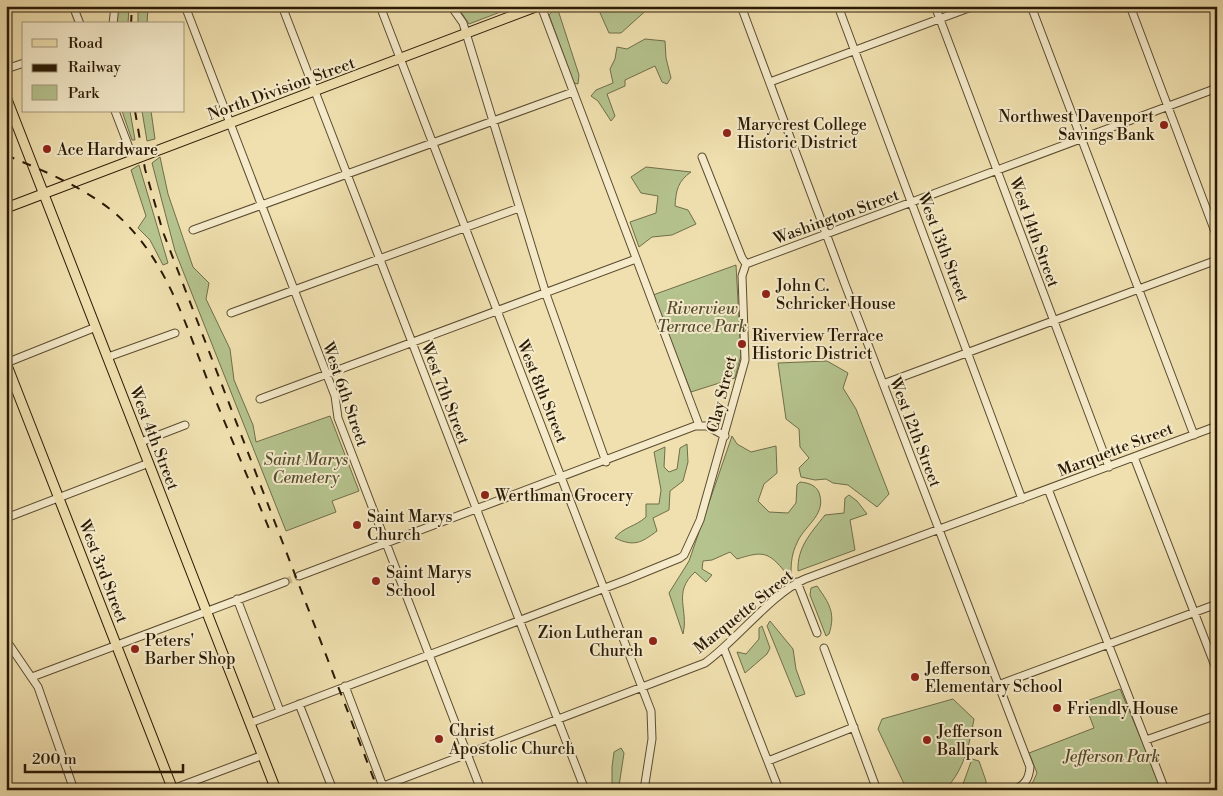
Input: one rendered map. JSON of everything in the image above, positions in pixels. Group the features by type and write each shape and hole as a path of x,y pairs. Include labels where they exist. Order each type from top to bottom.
{"main road":[{"name":"North Division Street","path":"6,208 133,158 400,60 540,6"},
{"name":"West 4th Street","path":"6,96 276,790"},
{"name":"West 3rd Street","path":"6,363 172,789"}],"street":[{"path":"73,6 79,22"},
{"path":"113,22 115,6"},
{"name":"West 6th Street","path":"185,6 335,396 338,418 481,790"},
{"name":"West 7th Street","path":"282,6 585,790"},
{"name":"West 8th Street","path":"380,6 651,711 652,739 644,790"},
{"path":"451,6 463,23 546,294 606,462"},
{"path":"540,6 698,425"},
{"name":"West 12th Street","path":"741,6 938,530 1030,767 1026,782 1014,790"},
{"name":"West 13th Street","path":"838,6 1022,499"},
{"name":"West 14th Street","path":"935,6 1109,467"},
{"path":"770,82 974,6"},
{"path":"1031,6 1194,435"},
{"path":"1130,6 1217,237"},
{"path":"6,69 22,64"},
{"name":"Washington Street","path":"746,264 1217,88"},
{"path":"193,230 573,92"},
{"path":"115,112 133,158"},
{"path":"702,157 746,264"},
{"path":"231,313 519,208"},
{"path":"260,399 636,260"},
{"path":"883,384 1217,260"},
{"name":"Clay Street","path":"250,723 604,588 684,555 700,520 745,360 742,276 746,264"},
{"path":"6,363 96,326"},
{"path":"108,357 175,333"},
{"path":"141,442 185,425"},
{"path":"299,576 606,462 698,425 707,426 725,436"},
{"name":"Marquette Street","path":"373,790 384,788 705,663 724,649 797,582 1217,426"},
{"path":"1134,457 1217,671"},
{"path":"6,518 149,463"},
{"path":"1048,489 1165,790"},
{"path":"32,677 285,582"},
{"path":"797,582 817,633"},
{"path":"237,599 280,711"},
{"path":"998,686 1217,604"},
{"path":"6,640 32,677 43,700 74,790"},
{"path":"824,648 877,790"},
{"path":"724,649 779,790"},
{"path":"345,686 384,788"},
{"path":"299,704 333,790"},
{"path":"1146,740 1217,715"},
{"path":"768,761 854,727"},
{"path":"172,789 263,755"}],"green space":[{"path":"118,6 129,6 128,22 116,22"},
{"path":"138,6 148,6 147,22 138,22"},
{"path":"457,6 516,6 469,24"},
{"path":"557,6 568,6 558,10 579,75 578,84 574,83 549,15"},
{"path":"597,6 651,6 621,33 609,33"},
{"path":"645,39 665,41 666,58 671,78 667,84 662,82 655,66 625,80 625,86 607,94 615,116 611,121 598,101 591,96 596,90 613,83 610,69 615,59 617,47 627,49"},
{"path":"122,112 130,112 135,140 132,140"},
{"path":"142,112 151,112 155,139 147,141"},
{"name":"Saint Marys Cemetery","path":"160,157 168,194 193,267 209,283 206,299 230,349 234,380 253,425 256,442 330,416 359,491 332,501 336,512 286,531 175,251 152,163"},
{"path":"139,165 168,263 163,265 150,240 138,228 146,216 131,170"},
{"path":"646,167 691,172 678,186 675,206 688,210 696,224 672,235 652,237 639,247 630,222 656,213 658,196 641,193 631,177"},
{"name":"Riverview Terrace Park","path":"736,265 741,355 735,378 691,392 653,295"},
{"path":"827,361 848,373 843,388 856,409 889,494 877,507 848,485 833,483 826,479 815,480 801,477 799,468 809,458 800,447 799,429 786,419 778,363"},
{"path":"732,436 737,444 751,452 776,446 777,473 764,484 758,501 769,512 788,513 796,503 797,485 800,482 815,487 820,496 821,503 817,515 800,537 795,547 791,573 786,573 774,560 759,554 737,559 730,552 712,560 703,561 702,569 712,575 706,582 695,572 684,587 683,634 669,593 689,561"},
{"path":"687,444 688,462 683,481 670,491 669,510 653,518 657,531 642,541 632,543 615,538 622,531 646,517 646,504 659,504 661,490 654,452 665,447 664,467 669,472 677,469 680,448"},
{"path":"849,495 857,501 867,514 850,520 855,550 798,571 802,547 810,534 825,515 844,513 845,498"},
{"path":"817,586 830,608 831,627 829,634 826,636 810,595 811,588"},
{"path":"770,621 793,649 796,669 805,694 796,697 767,626"},
{"path":"762,626 770,648 767,654 745,673 737,652 746,654 759,639 759,628"},
{"name":"Jefferson Park","path":"1120,689 1161,786 1150,790 1025,790 1033,782 1037,773 1029,753 1094,728 1084,702"},
{"name":"Jefferson Ballpark","path":"953,699 974,719 968,748 957,774 945,790 907,790 878,729 882,719"},
{"path":"621,748 624,753 619,786 618,790 612,790 614,752"},
{"path":"972,759 979,761 986,781 986,790 958,790 962,787"}],"tunnel":[{"path":"285,582 299,576"}],"railway":[{"path":"131,22 132,6"},
{"path":"135,112 145,169 163,232 378,790"},
{"path":"6,155 63,180 104,204 134,232 149,252 162,273 184,319 272,536"}],"place":[{"name":"Northwest Davenport Savings Bank","path":"1164,125"},
{"name":"Marycrest College Historic District","path":"727,133"},
{"name":"Ace Hardware","path":"47,149"},
{"name":"John C. Schricker House","path":"766,294"},
{"name":"Riverview Terrace Historic District","path":"742,344"},
{"name":"Werthman Grocery","path":"485,495"},
{"name":"Saint Marys Church","path":"357,525"},
{"name":"Saint Marys School","path":"376,581"},
{"name":"Zion Lutheran Church","path":"653,641"},
{"name":"Peters' Barber Shop","path":"135,649"},
{"name":"Jefferson Elementary School","path":"915,677"},
{"name":"Friendly House","path":"1057,708"},
{"name":"Christ Apostolic Church","path":"439,739"},
{"name":"Jefferson Ballpark","path":"927,740"}]}
